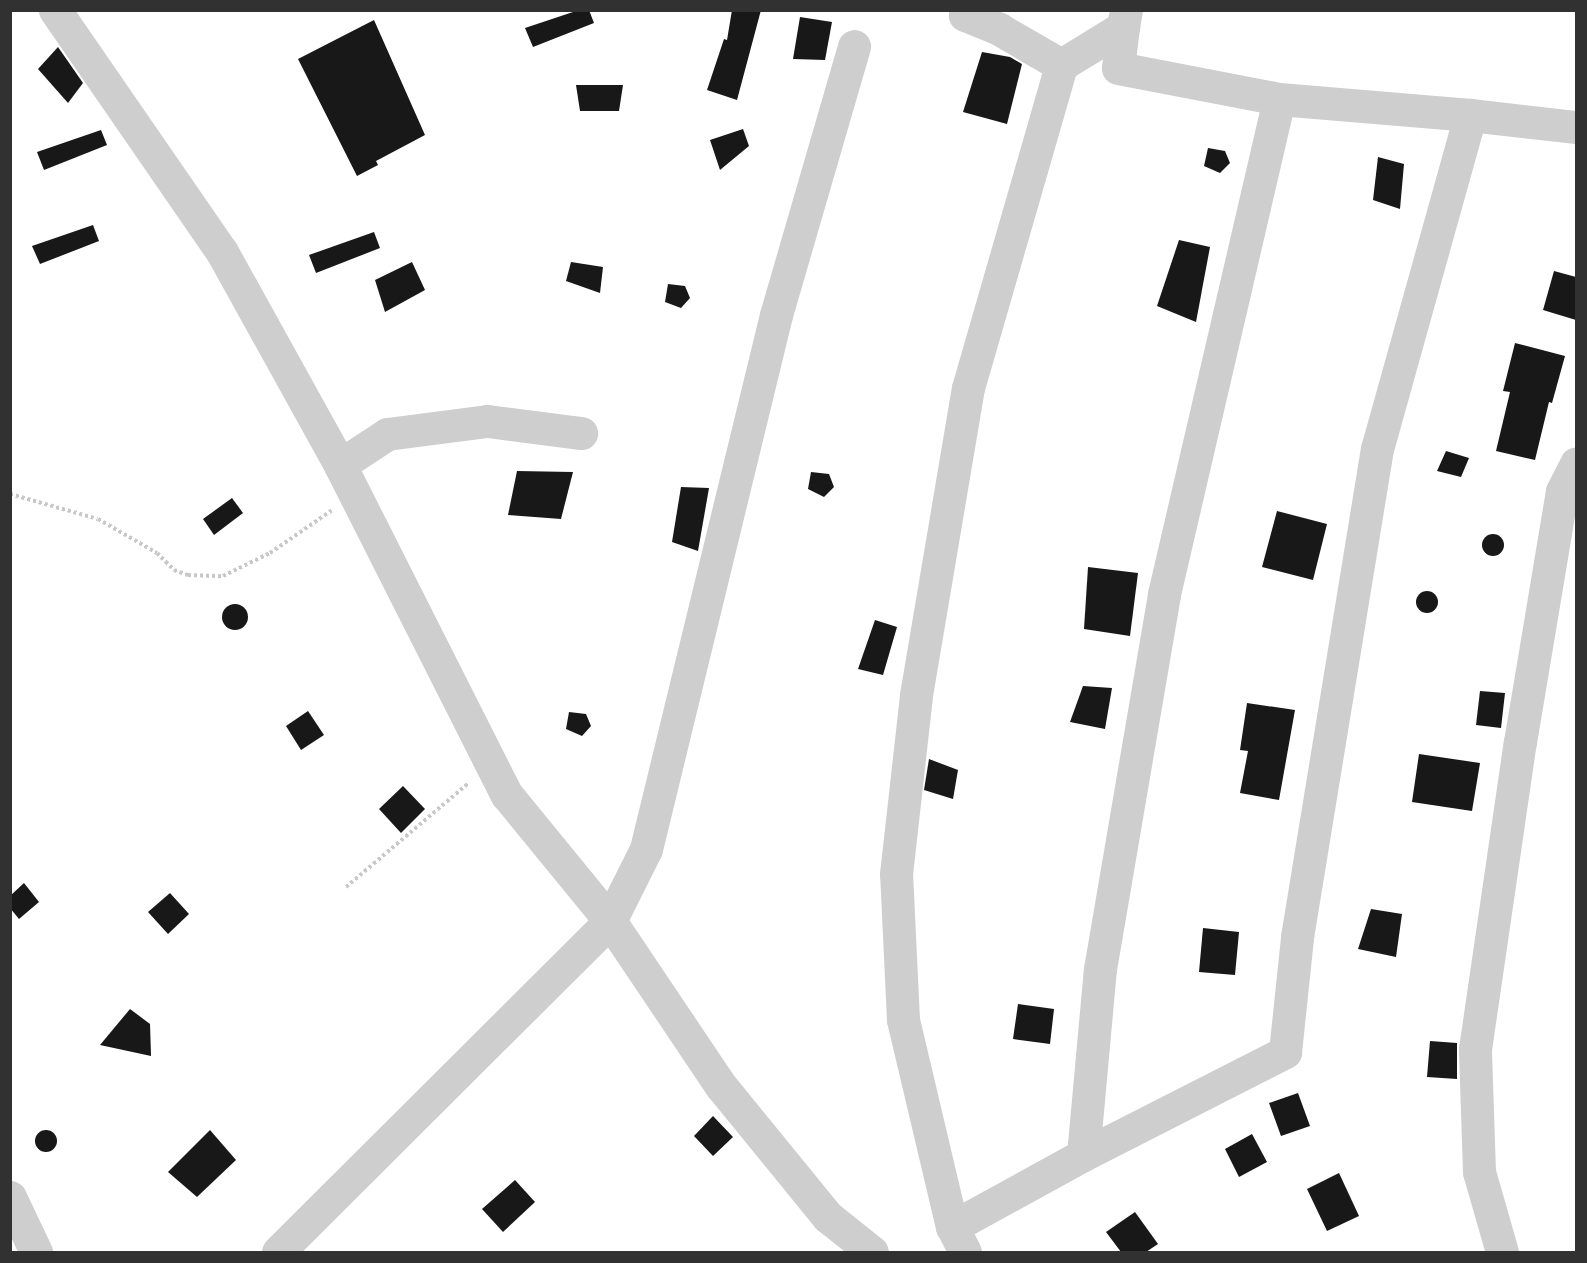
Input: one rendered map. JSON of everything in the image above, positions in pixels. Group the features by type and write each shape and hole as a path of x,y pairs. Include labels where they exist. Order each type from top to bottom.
{"street":[{"path":"55,10 222,252 340,465 507,795 610,921 721,1086 828,1217 872,1252"},
{"path":"64,10 104,47"},
{"path":"965,10 965,15 999,29 1061,65"},
{"path":"1125,19 1061,65 968,388 916,695 896,874 903,1020 959,1240 1083,1155 1285,1052 1297,937 1377,449 1470,115"},
{"path":"1125,19 1118,68 1279,99 1470,115 1576,127"},
{"path":"278,1252 610,921 646,849 776,315 854,46"},
{"path":"1083,1155 1100,969 1164,594 1279,99"},
{"path":"340,465 387,434 488,421 581,434"},
{"path":"1502,1252 1479,1172 1475,1049 1520,742 1562,491 1576,463"},
{"path":"10,1197 36,1252"}],"path":[{"path":"10,494 98,519 157,553 174,570 188,575 223,576 270,553 355,494"},
{"path":"346,887 492,764"}],"building":[{"path":"579,10 589,10 594,23 533,47 525,28"},
{"path":"732,10 761,10 737,100 707,90 724,39 727,40"},
{"path":"800,17 832,22 825,60 793,59"},
{"path":"374,20 425,135 376,161 378,165 357,176 298,59"},
{"path":"58,47 83,83 68,103 38,69"},
{"path":"982,52 1010,57 1022,64 1007,124 963,112"},
{"path":"576,85 623,85 619,111 580,111"},
{"path":"743,129 749,146 720,170 710,140"},
{"path":"101,130 107,145 44,170 37,152"},
{"path":"1208,148 1225,151 1230,163 1220,173 1204,166"},
{"path":"1378,157 1404,164 1400,209 1373,200"},
{"path":"93,225 99,241 40,264 32,246"},
{"path":"374,232 380,248 316,273 309,255"},
{"path":"1179,240 1210,247 1196,322 1157,306"},
{"path":"412,262 425,290 385,312 375,280"},
{"path":"571,262 603,267 600,293 566,281"},
{"path":"1554,271 1576,277 1576,320 1543,310"},
{"path":"668,284 685,286 690,298 681,308 665,302"},
{"path":"1515,343 1565,356 1552,403 1549,402 1535,460 1496,451 1510,392 1503,391"},
{"path":"1446,451 1469,458 1461,477 1437,471"},
{"path":"517,471 573,472 561,519 508,515"},
{"path":"811,472 829,474 834,487 824,497 808,489"},
{"path":"681,487 709,488 698,551 672,542"},
{"path":"232,498 243,513 214,535 203,519"},
{"path":"1277,511 1327,524 1313,580 1262,567"},
{"path":"1493,534 1503,541 1504,545 1497,555 1493,556 1483,549 1482,545 1489,535"},
{"path":"1088,567 1138,573 1130,636 1084,629"},
{"path":"1427,591 1437,598 1438,602 1431,612 1427,613 1417,606 1416,602 1423,592"},
{"path":"235,604 244,608 248,617 244,626 235,630 226,626 222,617 226,608"},
{"path":"875,620 897,627 883,675 858,669"},
{"path":"1083,686 1112,688 1105,729 1070,722"},
{"path":"1480,691 1505,693 1501,728 1476,725"},
{"path":"1247,703 1295,710 1279,800 1240,793 1248,751 1240,750"},
{"path":"308,711 324,735 301,750 286,726"},
{"path":"569,712 586,714 591,726 582,736 566,729"},
{"path":"1419,754 1480,763 1472,811 1412,802"},
{"path":"929,759 958,770 953,799 924,790"},
{"path":"403,786 425,809 401,833 379,809"},
{"path":"24,883 39,902 19,919 10,908 10,896"},
{"path":"170,893 189,914 168,934 148,912"},
{"path":"1371,909 1402,914 1396,957 1358,949"},
{"path":"1203,928 1239,932 1235,975 1199,972"},
{"path":"1018,1004 1054,1009 1050,1044 1013,1039"},
{"path":"130,1009 150,1024 151,1056 100,1045"},
{"path":"1430,1041 1457,1043 1457,1079 1427,1077"},
{"path":"1298,1093 1310,1126 1281,1136 1269,1103"},
{"path":"713,1116 733,1137 713,1156 694,1136"},
{"path":"42,1130 50,1130 57,1137 57,1145 50,1152 42,1152 35,1145 35,1137"},
{"path":"210,1130 236,1160 197,1197 168,1172"},
{"path":"1252,1134 1267,1162 1239,1177 1225,1149"},
{"path":"1339,1173 1359,1216 1327,1231 1307,1189"},
{"path":"515,1180 535,1202 503,1232 482,1209"},
{"path":"1135,1212 1158,1244 1146,1252 1121,1252 1106,1232"}]}
